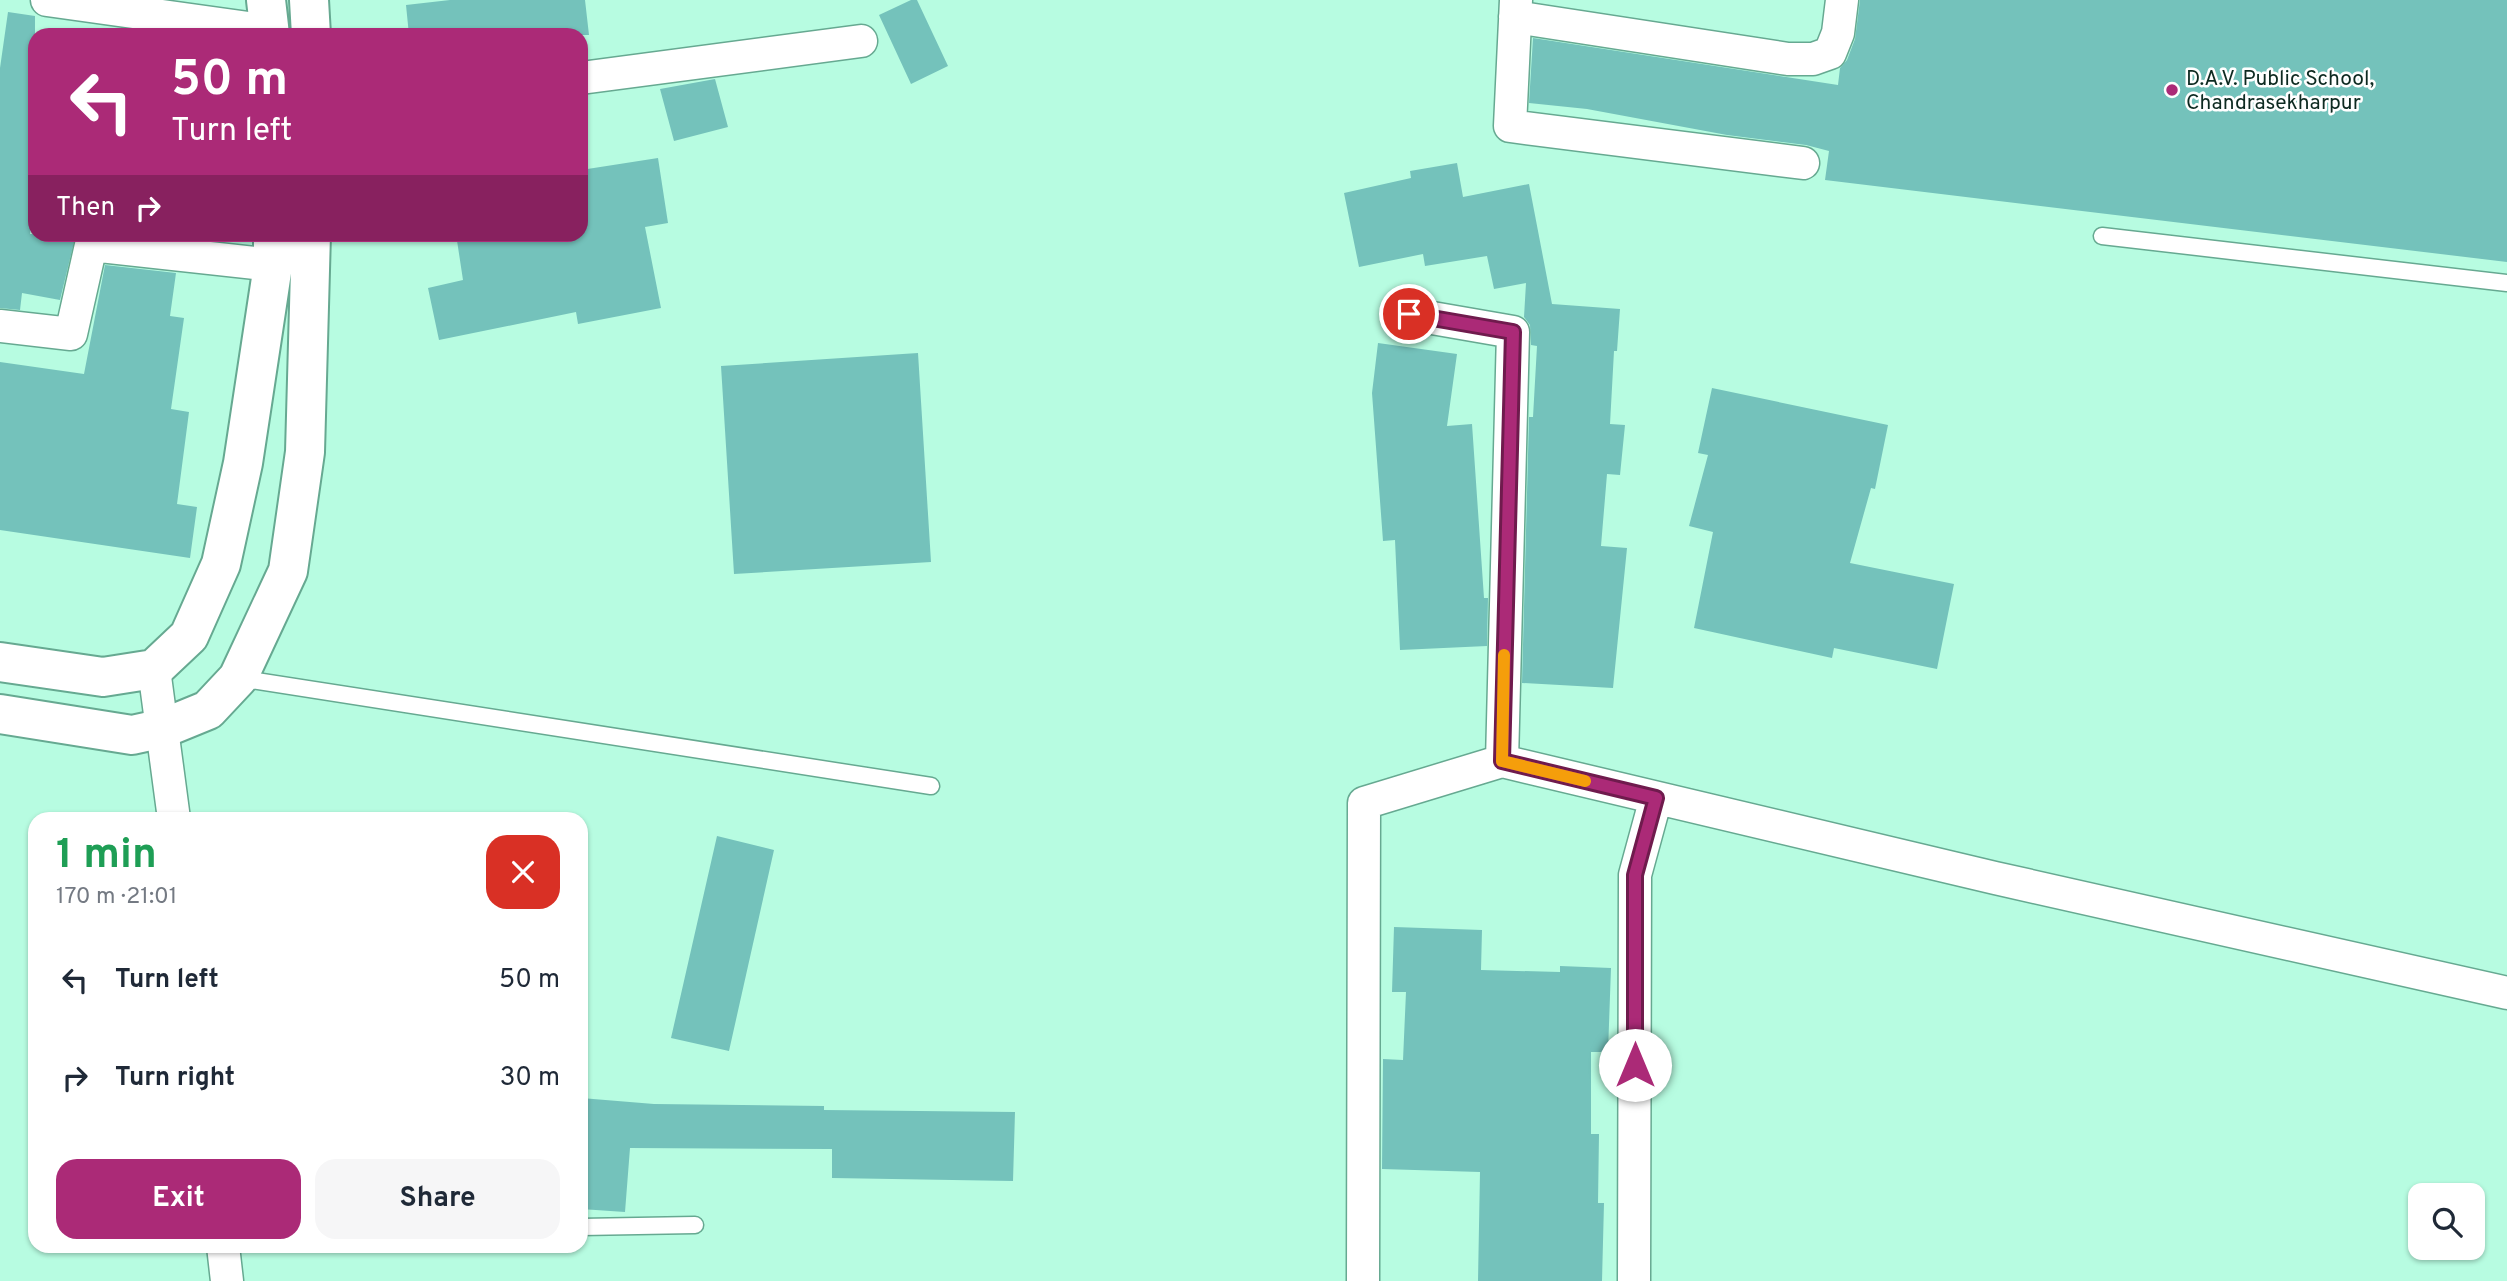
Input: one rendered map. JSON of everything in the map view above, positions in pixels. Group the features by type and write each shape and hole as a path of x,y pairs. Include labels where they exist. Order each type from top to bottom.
{"street":[{"path":"47,0 268,22"},
{"path":"309,0 311,28"},
{"path":"1803,163 1510,127 1515,9 1788,59 1813,59 1829,53 1838,33 1842,0"},
{"path":"588,77 862,41"},
{"path":"0,714 132,735 164,728 208,710 238,678 288,571 305,452 311,242"},
{"path":"0,326 71,334 91,245 273,250 243,463 221,564 189,636 154,669 103,677 0,662"},
{"path":"1409,314 1513,332 1502,761"},
{"path":"154,669 173,812"},
{"path":"1363,1281 1364,803 1502,761 1995,878 2507,993"},
{"path":"1634,1281 1635,875 1656,798"},
{"path":"224,1253 227,1281"}],"lane":[{"path":"2102,236 2507,283"},
{"path":"238,678 931,786"},
{"path":"588,1227 695,1225"}],"building":[{"path":"450,0 585,0 589,35 588,28 408,28 406,5"},
{"path":"911,0 917,0 948,66 911,84 879,15"},
{"name":"D.A.V. Public School, Chandrasekharpur","path":"1860,0 2507,0 2507,262 1825,180 1829,151 1806,145 1727,135 1587,109 1529,103 1533,38 1838,85 1840,68 1847,60 1855,39"},
{"path":"8,12 35,16 35,28 28,28 28,242 74,242 60,300 22,293 20,310 0,308 0,68"},
{"path":"715,79 728,127 674,141 660,89"},
{"path":"658,158 668,223 645,227 661,308 578,324 576,312 439,340 428,288 463,280 457,242 588,242 588,169"},
{"path":"1457,163 1463,197 1529,184 1552,304 1620,309 1617,351 1614,351 1610,424 1625,425 1620,475 1607,474 1601,546 1627,548 1613,688 1522,683 1529,417 1533,417 1537,346 1531,345 1530,325 1524,317 1526,283 1494,289 1487,256 1425,266 1423,254 1359,267 1344,193 1411,178 1410,171"},
{"path":"105,265 176,273 170,316 184,318 171,409 189,412 177,504 197,507 190,558 0,530 0,362 84,374"},
{"path":"1378,343 1457,354 1447,426 1472,424 1484,598 1488,598 1487,646 1400,650 1395,540 1383,541 1372,393"},
{"path":"918,353 931,562 734,574 721,366"},
{"path":"1712,388 1888,425 1875,489 1871,488 1850,563 1954,584 1937,669 1834,648 1832,658 1694,628 1713,532 1689,526 1708,455 1698,453"},
{"path":"717,836 774,850 729,1051 671,1038"},
{"path":"1394,927 1482,930 1481,970 1560,972 1560,966 1611,968 1608,1052 1591,1052 1591,1134 1599,1134 1598,1203 1604,1203 1602,1281 1478,1281 1480,1172 1382,1169 1383,1059 1403,1060 1406,992 1392,992"},
{"path":"588,1099 654,1104 824,1106 824,1110 1015,1112 1013,1181 832,1178 832,1149 630,1148 625,1212 588,1209"}],"slow traffic":[{"path":"1504,655 1502,761 1585,781"}],"place":[{"name":"D.A.V. Public School, Chandrasekharpur","path":"2172,90"}],"route":[{"path":"1409,314 1513,332 1502,761 1656,798 1635,875 1635,1065"}]}
